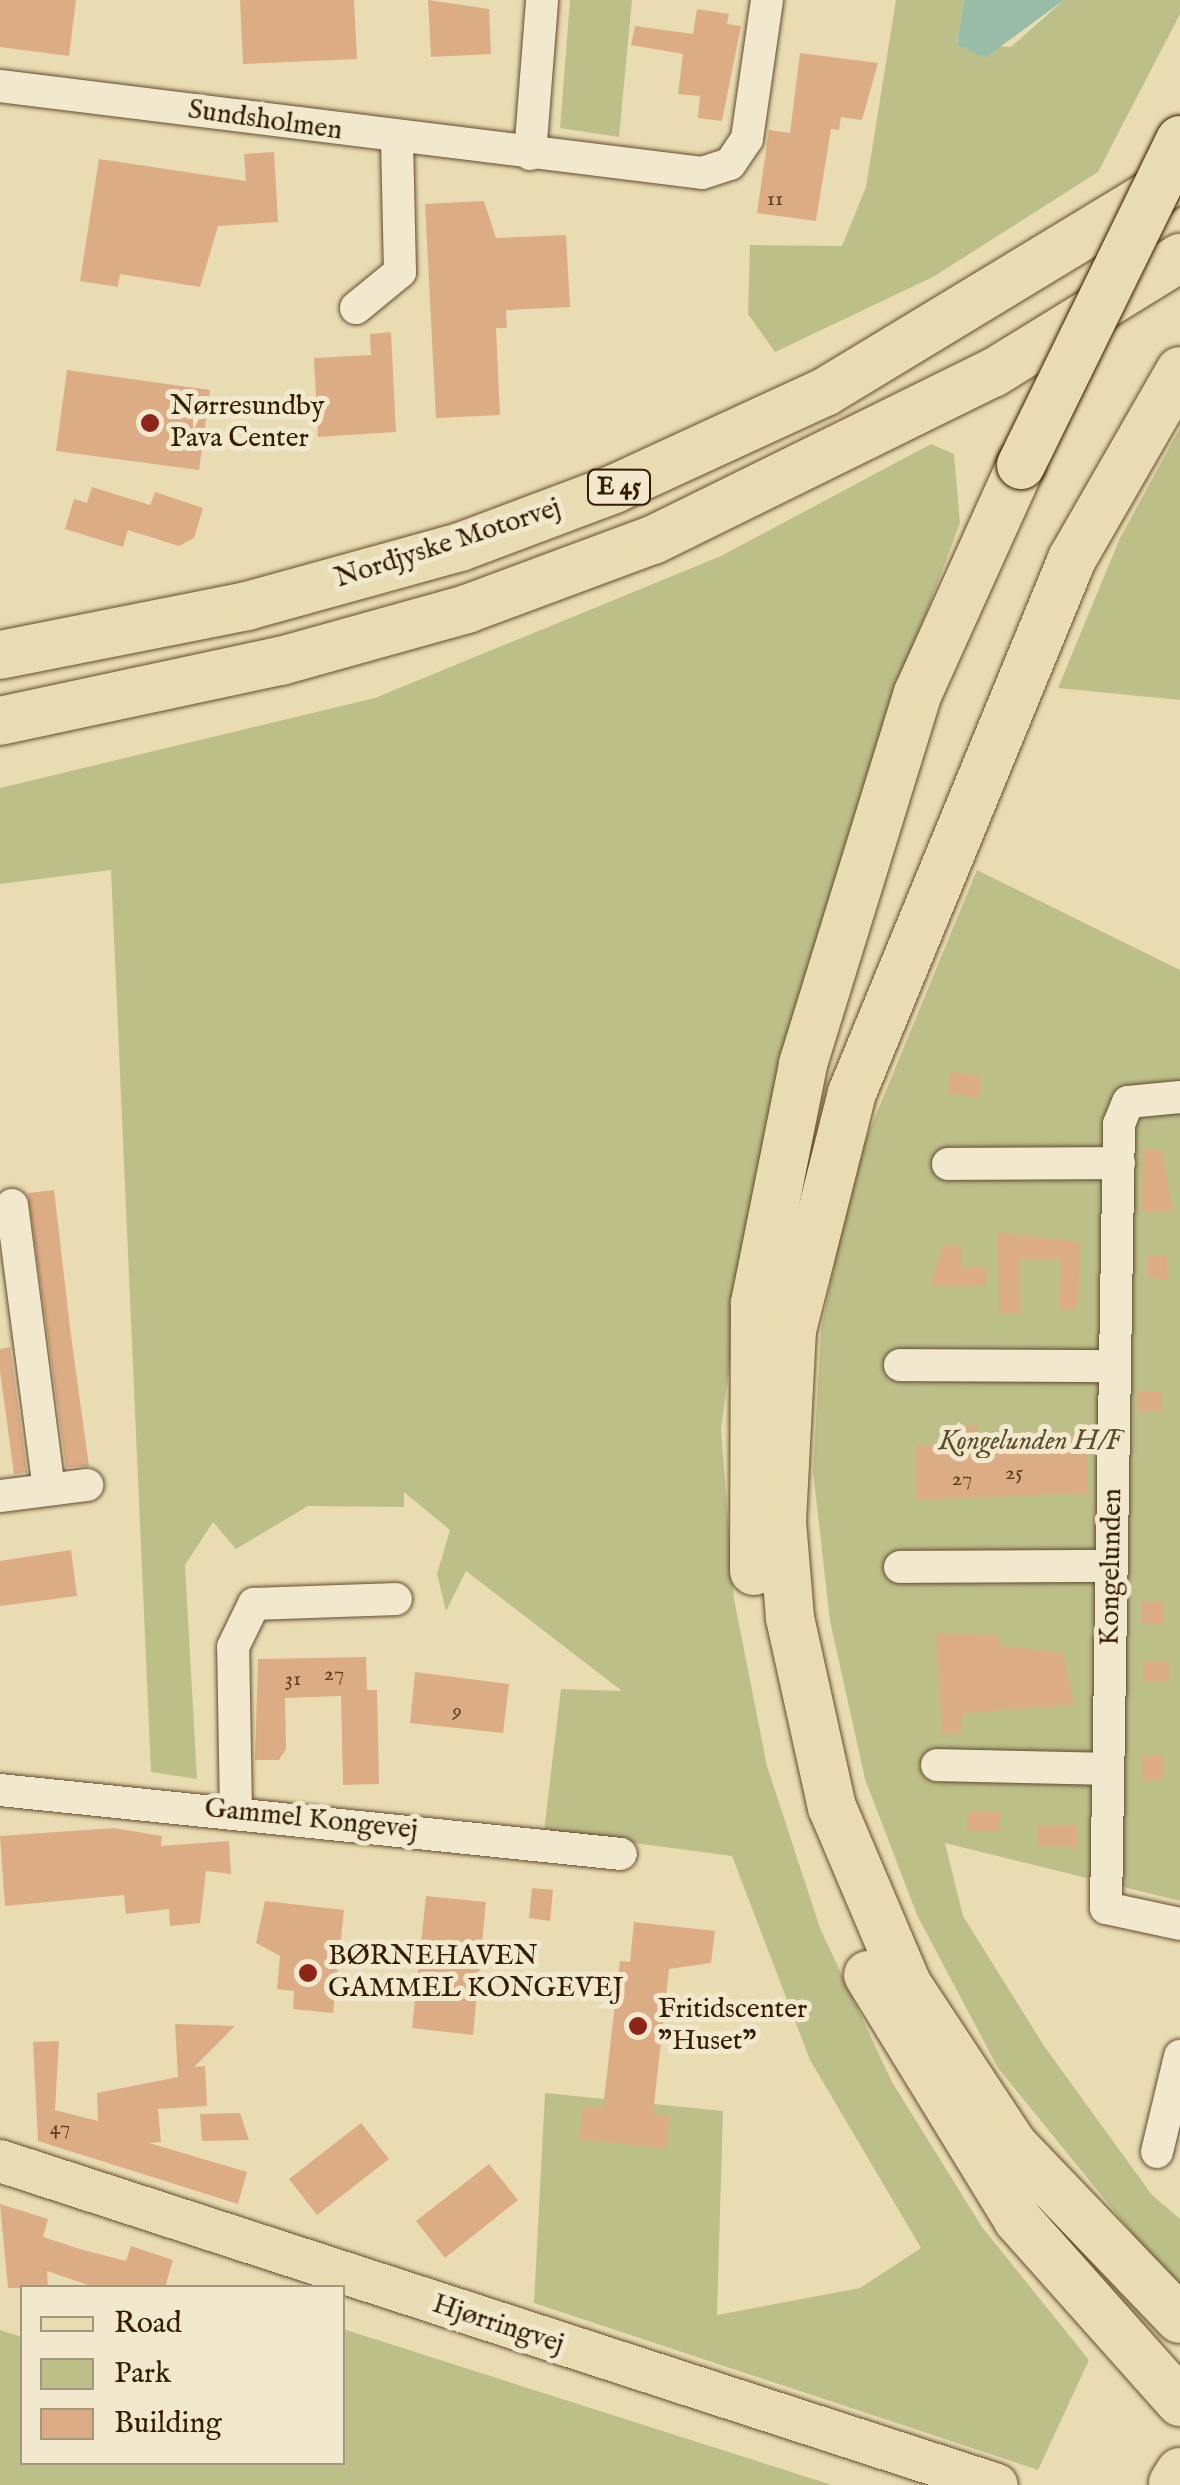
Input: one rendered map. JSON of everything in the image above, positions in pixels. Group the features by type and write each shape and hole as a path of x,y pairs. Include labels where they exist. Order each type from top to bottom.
{"highway":[{"path":"1180,140 1021,465 918,693 842,925 769,1212 748,1432 768,1672 816,1850 890,2019 1018,2220 1048,2277 1180,2430"},
{"name":"Nordjyske Motorvej","path":"0,655 247,606 460,547 614,489 824,392 1180,176"},
{"name":"E 45","path":"0,721 281,661 468,609 653,540 994,373 1180,258"},
{"path":"1180,371 1072,558 852,1093 792,1330 782,1522 790,1618 832,1807 907,1984 1013,2146 1180,2318"},
{"path":"1018,2220 1180,2402"}],"main road":[{"name":"Hjørringvej","path":"0,2161 997,2485"}],"street":[{"path":"530,154 542,0"},
{"name":"Sundsholmen","path":"0,86 396,139 702,173 730,164 747,139 766,0"},
{"path":"356,308 400,272 396,139"},
{"name":"Kongelunden","path":"1180,1097 1128,1102 1119,1162 1106,1908 1180,1924"},
{"path":"948,1164 1119,1162"},
{"path":"12,1205 49,1489"},
{"path":"900,1365 1115,1366"},
{"path":"0,1496 88,1485"},
{"path":"900,1568 1112,1566"},
{"path":"236,1812 233,1647 254,1604 396,1599"},
{"path":"937,1765 1108,1769"},
{"name":"Gammel Kongevej","path":"0,1790 622,1854"},
{"path":"1157,2152 1180,2056"}],"green space":[{"path":"570,0 632,0 619,137 560,128"},
{"path":"896,0 964,0 957,44 1011,47 1064,0 1180,0 1180,14 1098,172 933,277 775,352 748,314 750,245 842,246 866,187"},
{"path":"1180,428 1180,700 1058,688 1120,538"},
{"path":"931,444 954,454 960,523 880,736 802,986 753,1194 721,1429 734,1599 767,1766 820,1928 892,2082 982,2227 1089,2360 1038,2470 534,2303 545,2093 723,2111 717,2315 860,2288 921,2248 810,2060 732,1856 544,1831 561,1689 622,1691 466,1571 446,1611 437,1574 450,1530 404,1492 404,1507 308,1506 236,1549 213,1522 185,1565 197,1779 151,1772 111,870 0,884 0,788 375,698 721,556"},
{"name":"Kongelunden H/F","path":"977,870 1180,970 1180,1901 945,1843 963,1916 1044,2046 1152,2195 1180,2219 1180,2292 998,2068 917,1915 865,1779 830,1621 813,1471 821,1330 854,1168"},
{"path":"0,2330 20,2336 20,2465 345,2465 345,2330 832,2485 0,2485"}],"shaded area":[{"path":"964,0 1064,0 985,58 957,44"}],"building":[{"path":"0,0 76,0 69,56 0,47"},
{"path":"240,0 354,0 357,59 243,64"},
{"path":"428,0 489,9 491,54 431,57"},
{"path":"697,9 729,14 727,24 741,26 722,121 698,118 700,96 678,94 683,54 631,45 635,26 693,34"},
{"path":"800,53 878,63 862,120 841,117 839,130 831,129 816,221 757,213 769,130 790,133"},
{"path":"274,152 278,222 218,226 200,287 120,274 118,287 80,281 99,159 246,181 244,154"},
{"path":"484,201 496,238 566,235 570,307 506,310 507,328 496,328 500,415 436,418 425,204"},
{"path":"391,332 396,432 318,437 314,358 371,355 370,334"},
{"path":"67,370 210,390 199,470 56,451"},
{"path":"92,487 150,505 155,492 203,508 194,538 179,546 128,530 123,547 65,529 74,499 87,503"},
{"path":"951,1071 982,1077 978,1098 947,1093"},
{"path":"1143,1149 1162,1149 1173,1212 1142,1212"},
{"path":"54,1190 89,1466 66,1467 28,1193"},
{"path":"998,1232 1080,1242 1078,1310 1059,1309 1061,1259 1019,1259 1021,1313 999,1314"},
{"path":"943,1245 962,1245 962,1268 987,1268 986,1286 930,1285"},
{"path":"1148,1255 1167,1255 1167,1279 1148,1278"},
{"path":"10,1347 27,1472 14,1474 0,1371 0,1349"},
{"path":"1162,1391 1162,1411 1138,1411 1138,1392"},
{"path":"949,1426 978,1426 978,1443 1025,1443 1025,1452 1052,1453 1053,1433 1074,1434 1073,1449 1088,1450 1087,1493 916,1500 916,1445 949,1446"},
{"path":"71,1550 77,1596 0,1606 0,1561"},
{"path":"1142,1602 1164,1602 1164,1624 1142,1624"},
{"path":"936,1633 999,1635 999,1646 1063,1652 1074,1705 963,1713 961,1733 942,1733"},
{"path":"366,1657 367,1690 377,1690 379,1784 343,1785 341,1696 285,1698 286,1749 279,1760 255,1760 258,1659"},
{"path":"1143,1661 1169,1661 1169,1681 1143,1681"},
{"path":"415,1672 509,1684 503,1733 410,1723"},
{"path":"1163,1755 1164,1780 1143,1781 1142,1756"},
{"path":"967,1812 1000,1812 1000,1832 967,1832"},
{"path":"1038,1825 1078,1826 1077,1847 1037,1846"},
{"path":"114,1828 162,1836 161,1846 229,1841 231,1874 206,1871 200,1923 170,1926 169,1909 126,1914 124,1895 5,1906 0,1836"},
{"path":"532,1888 553,1890 550,1921 529,1918"},
{"path":"426,1896 486,1902 473,2035 412,2028"},
{"name":"BØRNEHAVEN GAMMEL KONGEVEJ","path":"265,1901 344,1910 333,2013 293,2009 294,1991 277,1989 280,1956 256,1943"},
{"name":"Fritidscenter \"Huset\"","path":"634,1922 715,1931 711,1963 669,1969 653,2114 670,2116 666,2149 579,2139 583,2106 603,2108 620,1961 630,1962"},
{"path":"175,2024 235,2026 194,2067 205,2066 207,2106 158,2109 161,2142 149,2143 247,2172 238,2204 38,2141 33,2042 59,2041 55,2110 98,2121 97,2093 178,2077"},
{"path":"240,2113 249,2140 202,2141 200,2114"},
{"path":"361,2123 389,2159 317,2215 289,2179"},
{"path":"489,2164 518,2200 445,2258 416,2221"},
{"path":"0,2204 48,2219 43,2237 83,2250 126,2261 131,2246 173,2260 166,2285 88,2285 47,2271 48,2285 8,2288"}],"place":[{"name":"Nørresundby Pava Center","path":"150,423"},
{"name":"BØRNEHAVEN GAMMEL KONGEVEJ","path":"308,1973"},
{"name":"Fritidscenter \"Huset\"","path":"638,2026"}]}
